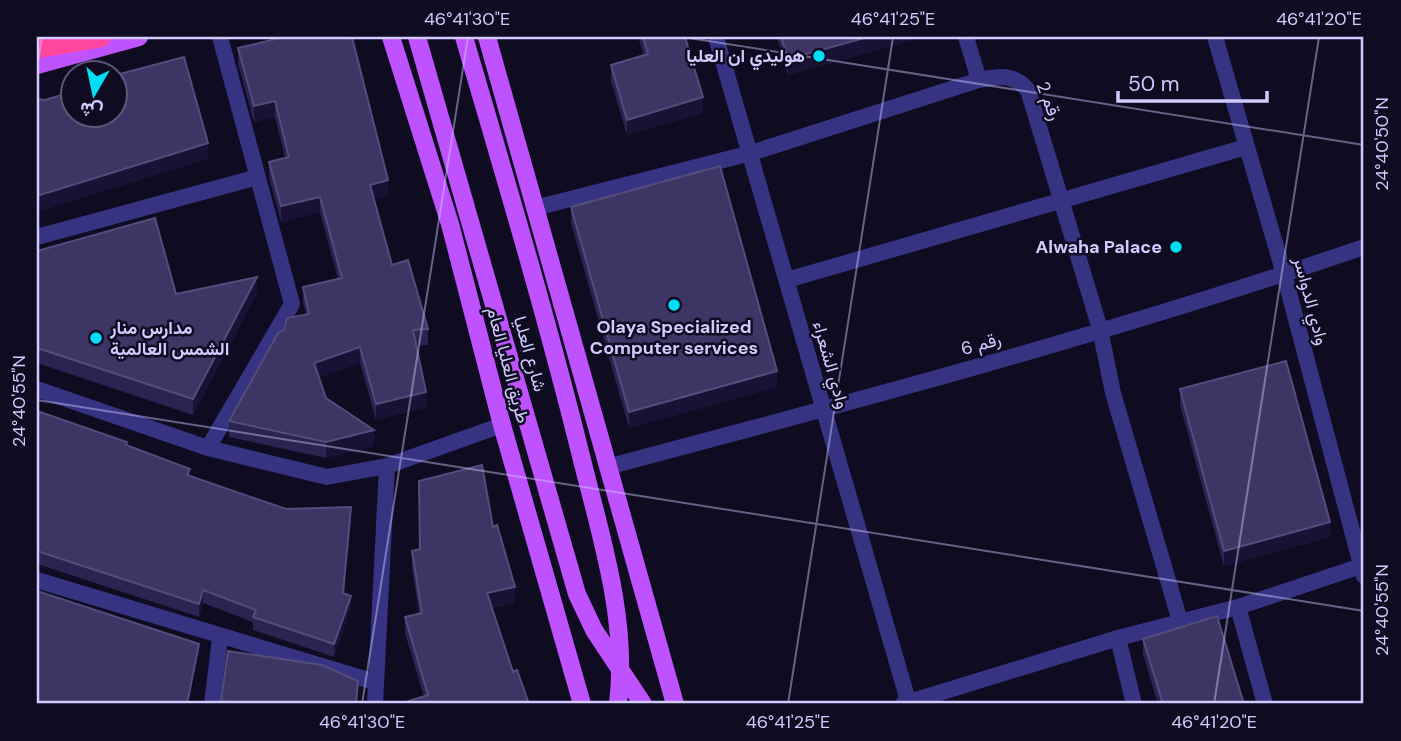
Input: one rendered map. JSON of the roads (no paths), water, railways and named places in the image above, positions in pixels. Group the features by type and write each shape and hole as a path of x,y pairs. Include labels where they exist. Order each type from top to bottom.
{"highway":[{"path":"37,48 100,37"}],"main road":[{"path":"37,65 139,37"},
{"name":"طريق العليا العام","path":"391,37 450,224 502,425 583,704"},
{"name":"شارع العليا","path":"417,37 577,594 594,629 643,704"},
{"name":"شارع العليا","path":"464,37 566,393 616,605 622,675 618,704"},
{"path":"487,37 675,704"}],"street":[{"path":"208,448 292,303 220,37"},
{"name":"وادي الشعراء","path":"716,37 907,704"},
{"path":"966,37 979,80"},
{"name":"وادي الدواسر","path":"1215,37 1284,274 1363,569"},
{"name":"رقم 2","path":"535,208 751,153 979,80 1005,75 1020,80 1028,90 1100,329 1113,393 1180,621"},
{"path":"787,280 1246,147"},
{"path":"37,237 258,177"},
{"name":"رقم 6","path":"607,467 824,410 1284,274 1364,247"},
{"path":"37,390 208,448 327,477 387,466 502,425"},
{"path":"375,704 387,466"},
{"path":"907,704 1118,638 1238,607 1363,569"},
{"path":"37,580 220,638 375,682"},
{"path":"1238,607 1265,704"},
{"path":"212,704 220,638"},
{"path":"1118,638 1134,704"}],"place":[{"name":"هوليدي ان العليا","path":"819,56"},
{"name":"Alwaha Palace","path":"1176,247"},
{"name":"Olaya Specialized Computer services","path":"674,305"},
{"name":"مدارس منار الشمس العالمية","path":"96,338"}]}
